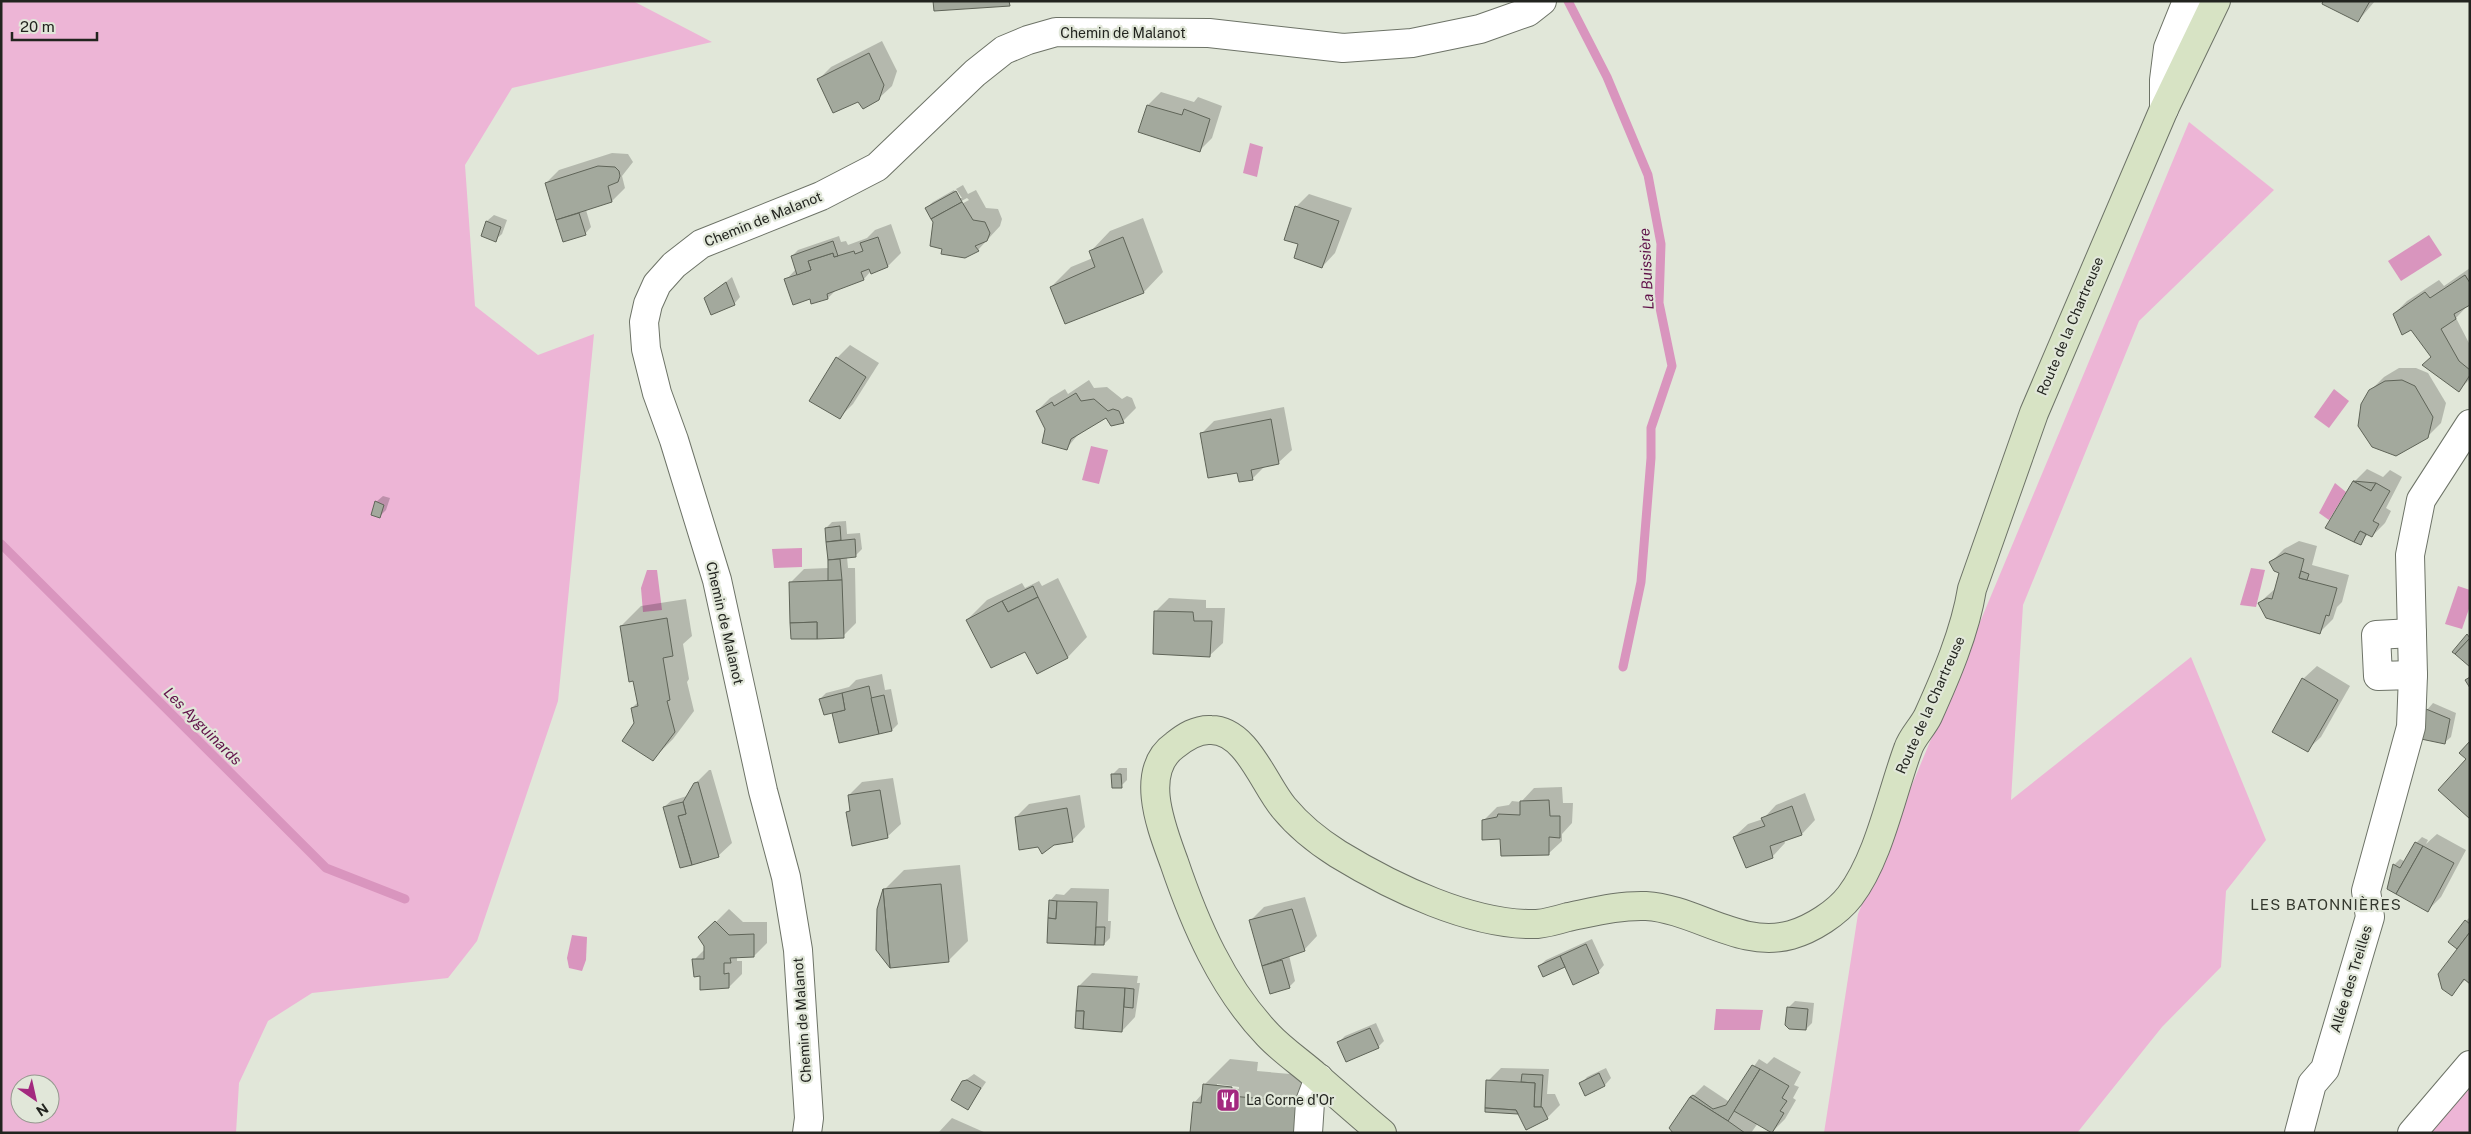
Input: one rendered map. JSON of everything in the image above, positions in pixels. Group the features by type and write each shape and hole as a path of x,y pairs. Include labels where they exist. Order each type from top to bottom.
{"main road":[{"name":"Route de la Chartreuse","path":"1382,1133 1268,1035 1241,1001 1202,936 1159,819 1156,794 1158,772 1166,751 1188,735 1212,729 1228,736 1242,745 1264,775 1282,806 1334,852 1417,897 1489,919 1538,924 1608,909 1648,906 1696,918 1756,939 1792,934 1822,920 1847,900 1865,873 1910,743 1926,720 1967,618 1972,589 2034,413 2164,109 2216,1"}],"street":[{"name":"Chemin de Malanot","path":"807,1133 809,1118 798,950 786,877 763,791 717,580 682,465 657,393 646,349 644,322 648,304 657,284 674,265 701,244 821,196 877,167 975,73 1004,50 1028,40 1056,32 1209,33 1343,48 1412,44 1480,29 1528,12 1542,1"},
{"path":"2164,109 2164,80 2168,48 2187,1"},
{"name":"Allée des Treilles","path":"2299,1133 2312,1084 2325,1068 2370,917 2366,891 2412,727 2413,675 2410,555 2421,500 2470,424"},
{"path":"2412,633 2376,635 2378,676 2413,675"},
{"path":"2412,1133 2470,1065"},
{"path":"1308,1133 1310,1102 1319,1078"}],"shaded area":[{"path":"1,1 633,1 712,42 512,88 465,165 475,306 538,355 594,334 558,701 477,941 448,978 312,993 268,1021 239,1083 236,1133 1,1133"},
{"path":"2189,122 2274,190 2139,321 2023,605 2011,800 2191,657 2266,840 2226,891 2221,967 2162,1027 2077,1133 1824,1133 1858,914"},
{"path":"1250,143 1263,147 1257,177 1243,173"},
{"path":"2429,235 2442,255 2401,281 2388,261"},
{"path":"2334,389 2349,401 2329,428 2314,417"},
{"path":"1091,446 1108,450 1099,484 1082,480"},
{"path":"2335,483 2346,492 2329,520 2319,513"},
{"path":"802,548 802,567 774,568 772,549"},
{"path":"2251,568 2265,570 2256,607 2240,605"},
{"path":"647,570 657,570 662,610 643,612 641,588"},
{"path":"2458,586 2470,590 2470,606 2462,629 2445,624"},
{"path":"572,935 587,937 586,960 582,971 569,968 567,958"},
{"path":"1716,1009 1763,1010 1760,1030 1714,1030"},
{"path":"2470,1087 2470,1133 2423,1133"}],"building":[{"path":"933,1 1009,1 1010,6 934,11"},
{"path":"2323,1 2370,1 2358,22 2322,4"},
{"path":"869,53 884,85 879,100 863,109 858,102 833,113 817,79"},
{"path":"1147,105 1182,115 1184,109 1210,119 1200,152 1138,132"},
{"path":"598,166 615,167 619,171 618,182 608,186 612,202 556,220 545,183"},
{"path":"956,191 962,202 931,219 925,208"},
{"path":"962,202 973,220 985,222 990,233 987,241 975,246 979,251 965,258 941,254 942,249 930,246 933,222 931,219"},
{"path":"1295,206 1339,221 1322,268 1294,258 1298,244 1284,240"},
{"path":"579,213 586,235 563,242 556,220"},
{"path":"486,221 501,227 496,242 481,236"},
{"path":"878,237 888,267 871,274 869,269 861,272 864,280 827,294 828,299 811,304 810,299 793,305 784,279 811,270 808,261 833,253 834,257 854,251 855,254 863,251 860,243"},
{"path":"1123,237 1144,293 1065,324 1050,287 1095,267 1089,251"},
{"path":"833,241 838,256 834,257 833,253 808,261 811,270 797,275 791,256"},
{"path":"2465,275 2470,283 2470,305 2454,314 2456,319 2441,329 2459,361 2470,370 2470,375 2459,392 2422,365 2431,357 2411,330 2402,335 2393,314 2425,292 2430,298"},
{"path":"726,282 735,305 711,315 704,298"},
{"path":"836,357 866,377 840,419 809,401"},
{"path":"2402,380 2415,386 2433,417 2428,438 2396,456 2372,447 2358,426 2361,404 2369,390 2385,381"},
{"path":"1076,393 1081,401 1094,399 1108,411 1113,409 1119,411 1124,423 1111,426 1106,418 1071,439 1067,450 1042,443 1045,429 1036,411 1052,402 1054,406"},
{"path":"1271,419 1279,464 1251,470 1253,480 1239,482 1237,473 1208,478 1200,433"},
{"path":"2353,481 2376,483 2371,491"},
{"path":"2353,481 2371,491 2376,483 2390,491 2373,521 2379,524 2372,537 2360,531 2354,542 2325,528"},
{"path":"375,501 384,505 380,518 371,515"},
{"path":"840,526 841,540 826,542 825,528"},
{"path":"2360,531 2366,534 2361,545 2354,542"},
{"path":"855,539 856,557 828,560 826,542"},
{"path":"2285,553 2304,559 2299,578 2337,588 2329,616 2326,615 2320,634 2266,618 2258,603 2267,598 2272,599 2279,573 2274,571 2269,562"},
{"path":"840,559 842,580 828,581 828,560"},
{"path":"2301,571 2309,574 2307,580 2299,578"},
{"path":"842,580 844,638 817,639 817,622 790,623 789,582"},
{"path":"1033,586 1038,597 1008,612 1002,601"},
{"path":"1038,597 1068,658 1037,674 1025,652 991,668 966,620 1002,601 1008,612"},
{"path":"1154,611 1193,612 1194,621 1212,621 1210,657 1153,654"},
{"path":"667,618 673,656 663,658 670,700 667,701 675,732 653,761 622,741 634,723 631,708 638,706 633,681 629,682 620,626"},
{"path":"817,622 817,639 791,639 790,623"},
{"path":"2467,634 2470,638 2455,654 2452,652"},
{"path":"2470,638 2470,667 2455,654"},
{"path":"2470,677 2470,688 2465,680"},
{"path":"2302,678 2338,700 2308,752 2272,732"},
{"path":"869,686 879,734 839,743 832,713 845,710 842,693"},
{"path":"842,693 845,710 824,715 819,699"},
{"path":"884,695 892,731 879,734 871,698"},
{"path":"2426,709 2450,719 2445,744 2421,739"},
{"path":"2470,741 2470,819 2438,790 2466,759 2459,753"},
{"path":"1111,774 1121,774 1122,788 1112,788"},
{"path":"698,782 719,857 692,865 678,816 686,814 683,802 694,783"},
{"path":"880,790 888,838 852,846 846,812 850,811 848,795"},
{"path":"1549,800 1550,816 1560,816 1560,838 1549,837 1549,855 1501,856 1500,839 1482,840 1482,820 1497,817 1498,814 1520,815 1520,801"},
{"path":"683,802 686,814 678,816 692,865 680,868 663,807"},
{"path":"1792,806 1802,835 1770,846 1773,858 1746,868 1733,837 1765,826 1761,818"},
{"path":"1067,808 1073,842 1054,845 1042,854 1038,847 1019,850 1015,817"},
{"path":"2415,842 2423,846 2396,894 2387,889 2393,864 2400,868"},
{"path":"2423,846 2454,863 2428,912 2396,894"},
{"path":"941,884 949,962 890,968 883,889"},
{"path":"883,889 890,968 876,950 877,909"},
{"path":"1049,900 1057,901 1056,919 1048,918"},
{"path":"1057,901 1097,902 1095,945 1047,943 1048,918 1056,919"},
{"path":"1292,909 1305,951 1262,966 1249,920"},
{"path":"2465,920 2470,924 2470,932 2457,949 2448,942"},
{"path":"715,921 729,935 754,934 754,957 730,958 731,963 724,963 724,974 729,973 729,988 700,990 700,976 694,977 692,959 704,959 704,946 698,937"},
{"path":"1096,927 1105,927 1104,945 1095,945"},
{"path":"2470,932 2470,984 2464,979 2452,996 2442,989 2438,974"},
{"path":"1586,944 1599,973 1573,985 1560,956"},
{"path":"1560,956 1565,967 1543,977 1538,966"},
{"path":"1282,960 1290,988 1270,994 1262,966"},
{"path":"1078,986 1125,988 1122,1032 1083,1029 1084,1011 1076,1011"},
{"path":"1125,988 1134,989 1133,1008 1124,1007"},
{"path":"1787,1007 1808,1009 1806,1030 1789,1029 1785,1025"},
{"path":"1076,1011 1084,1011 1083,1029 1075,1028"},
{"path":"1370,1028 1379,1048 1346,1062 1337,1042"},
{"path":"1752,1065 1760,1069 1728,1121 1690,1097 1693,1095 1713,1109 1726,1105"},
{"path":"1760,1069 1789,1086 1782,1098 1787,1101 1780,1111 1784,1113 1772,1133 1734,1111"},
{"path":"1599,1073 1605,1086 1585,1096 1579,1083"},
{"path":"1522,1074 1543,1075 1541,1107 1534,1107 1535,1083 1521,1082"},
{"path":"967,1080 981,1088 968,1110 951,1100 962,1081"},
{"path":"1486,1080 1535,1083 1534,1107 1542,1107 1548,1119 1526,1130 1516,1110 1485,1108"},
{"path":"1203,1084 1232,1087 1231,1096 1298,1102 1297,1133 1190,1133 1193,1102 1201,1103"},
{"path":"1690,1097 1745,1133 1673,1133 1669,1128"},
{"path":"1485,1108 1516,1110 1518,1114 1485,1112"}],"waterway":[{"name":"La Buissière","path":"1568,1 1607,77 1648,175 1661,244 1659,303 1672,366 1651,428 1651,458 1641,582 1623,667"},
{"name":"Les Ayguinards","path":"1,544 326,868 405,899"}],"place":[{"name":"La Corne d'Or","path":"1228,1100"}],"district":[{"name":"LES BATONNIÈRES","path":"2326,904"}]}
